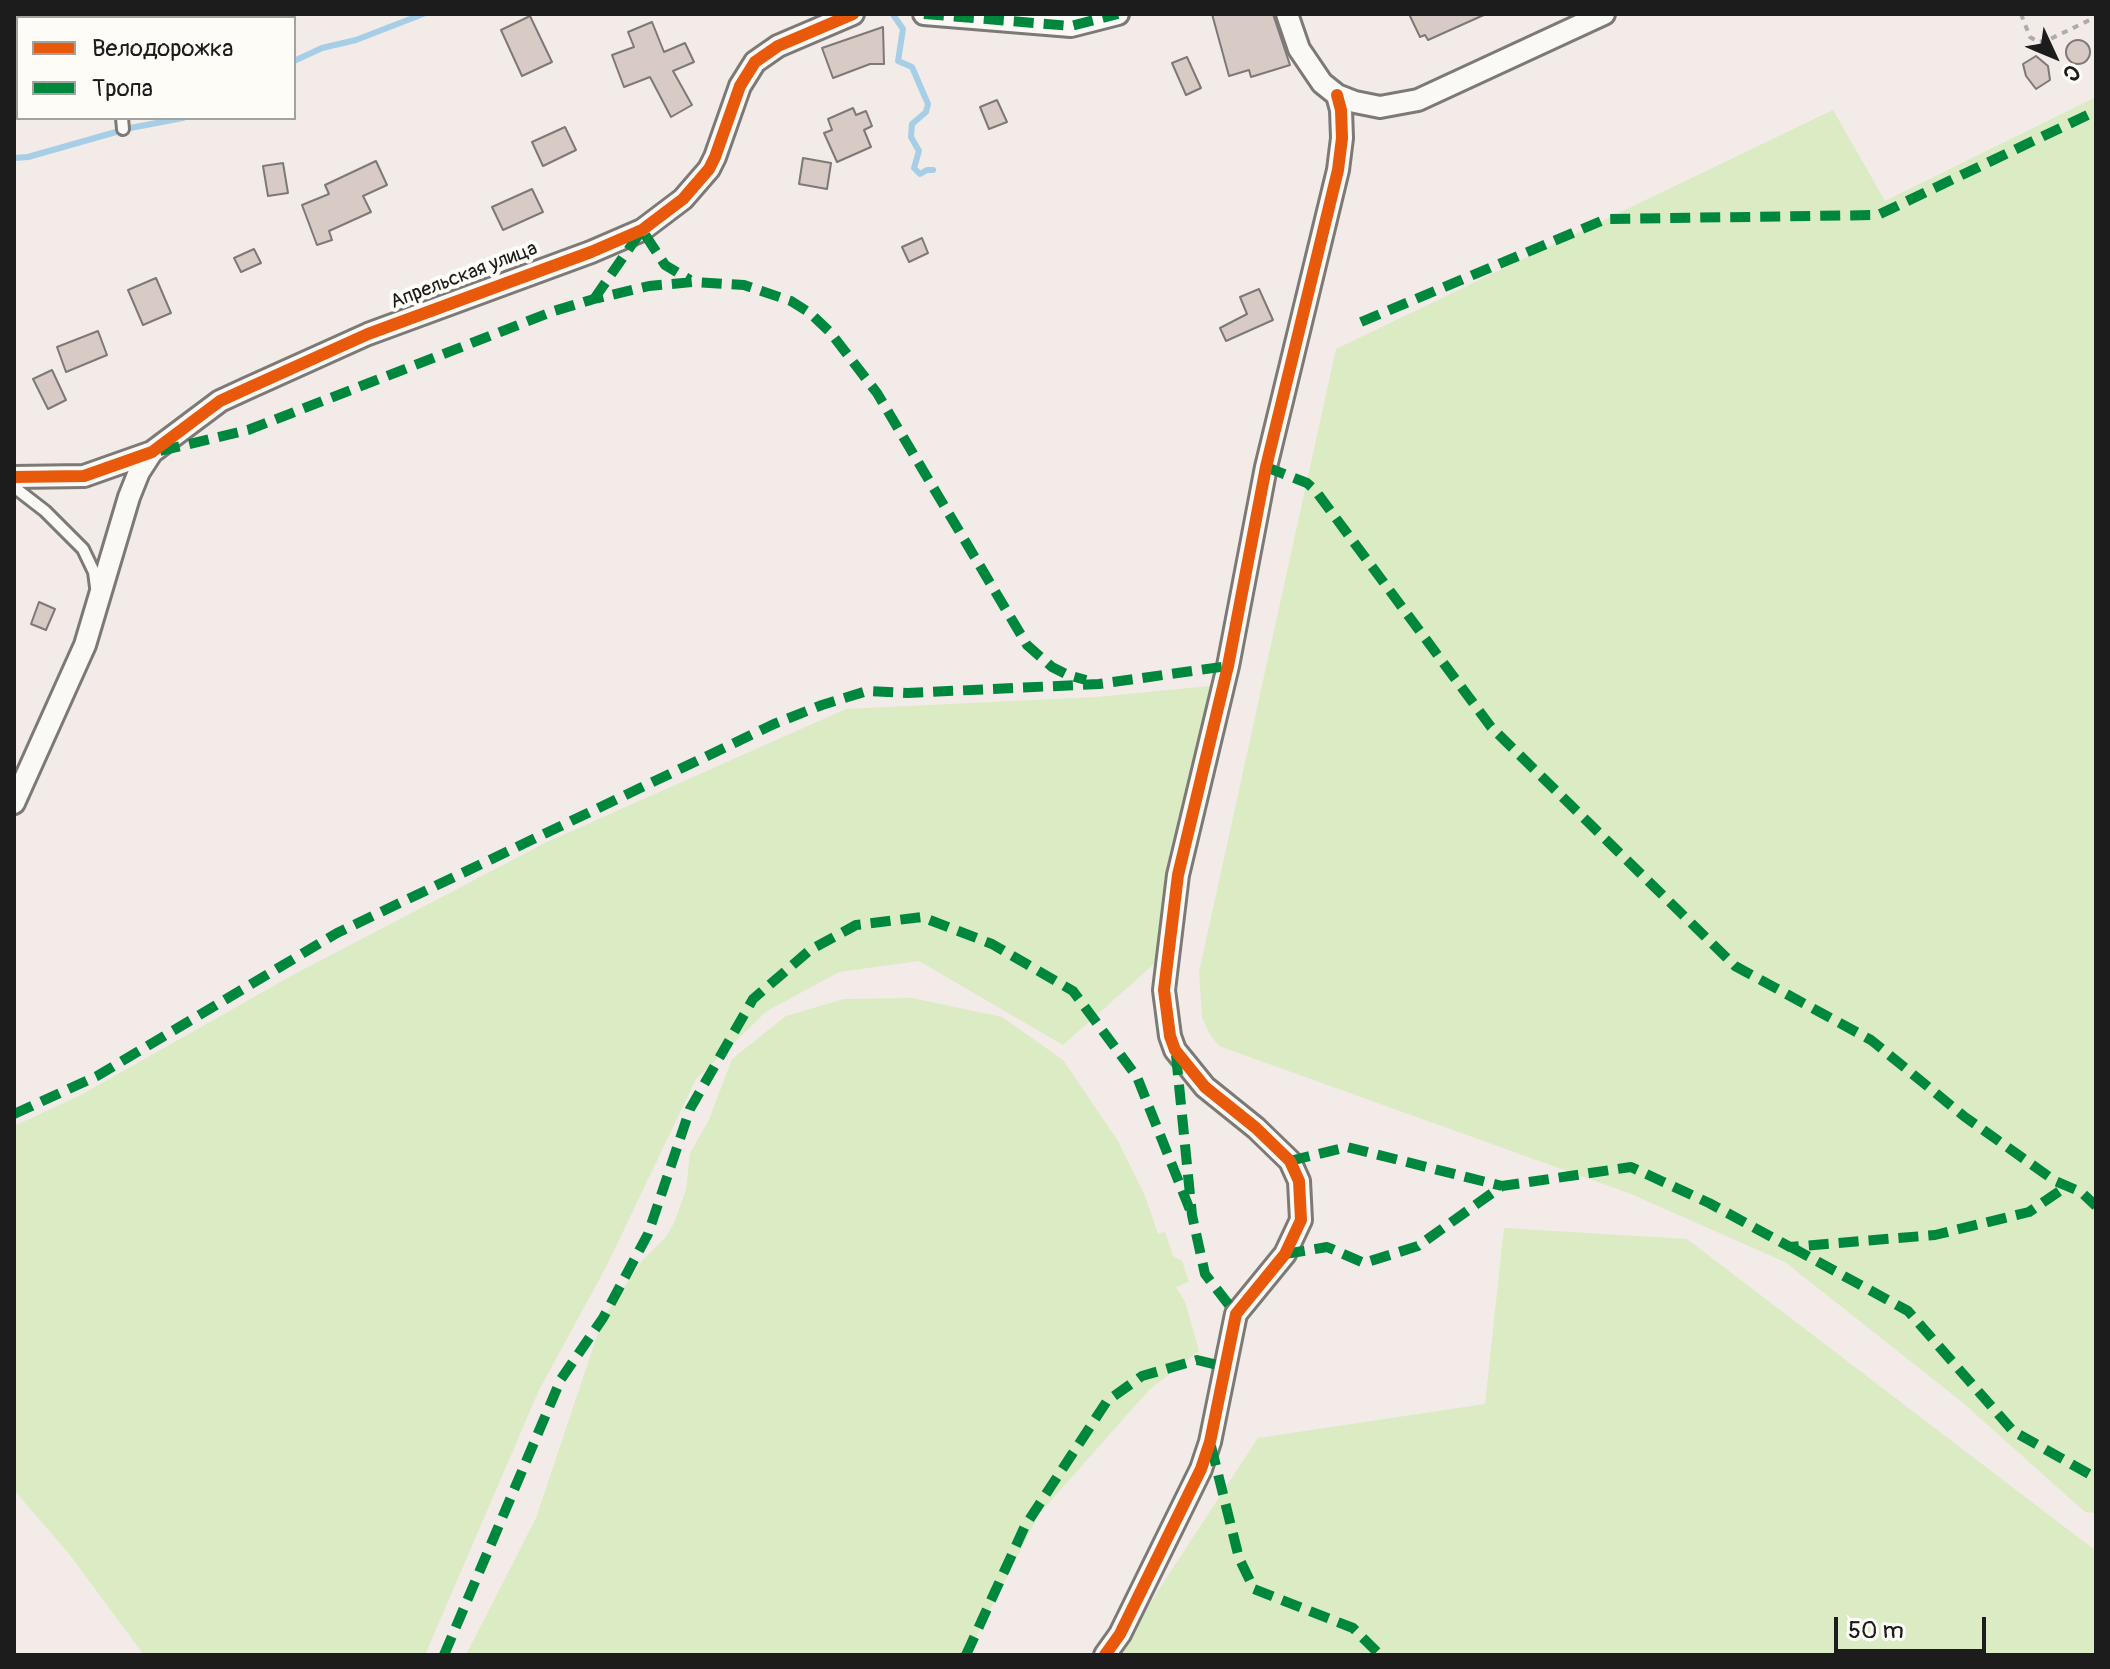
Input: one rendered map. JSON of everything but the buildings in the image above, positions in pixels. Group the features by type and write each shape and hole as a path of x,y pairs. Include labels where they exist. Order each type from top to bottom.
{"street":[{"name":"Апрельская улица","path":"14,477 84,476 152,452 220,401 246,389 368,334 591,252 642,230 683,199 709,169 740,86 755,62 778,46 853,14"},
{"path":"924,14 1071,26 1118,14"},
{"path":"1287,14 1305,61 1322,83 1337,95 1369,106 1391,106 1418,100 1604,14"},
{"path":"1105,1655 1120,1634 1201,1469 1210,1442 1236,1314 1285,1254 1301,1220 1299,1181 1290,1161 1256,1128 1205,1087 1175,1050 1164,990 1178,875 1228,666 1266,467 1338,170 1342,138 1337,95"},
{"name":"Апрельская улица","path":"14,803 66,691 95,613 129,497 139,472 152,452"}],"lane":[{"path":"14,487 45,511 83,549 94,572 95,613"}],"path":[{"path":"2021,14 2030,37 2038,42 2096,17"}],"green space":[{"path":"2096,97 2096,1513 2085,1512 1962,1402 1785,1262 1631,1194 1219,1046 1202,1017 1199,972 1336,349 1833,110 1885,201"},
{"path":"1210,686 1154,964 1063,1045 919,961 839,972 767,1011 696,1079 606,1267 539,1390 425,1655 144,1655 70,1555 14,1490 14,1126 81,1095 291,976 547,842 846,709 1097,697"},
{"path":"912,998 1002,1017 1063,1060 1118,1141 1145,1196 1158,1234 1165,1232 1173,1256 1182,1261 1189,1282 1176,1287 1185,1302 1199,1351 1149,1390 1039,1514 967,1655 466,1655 536,1518 603,1318 642,1261 666,1237 674,1223 686,1190 690,1153 709,1120 732,1059 786,1016 844,999"},
{"path":"1504,1228 1687,1239 2096,1551 2096,1655 1116,1655 1258,1438 1485,1404"}],"waterway":[{"path":"296,60 322,48 356,40 423,14"},
{"path":"894,16 903,29 898,61 912,67 928,104 926,112 912,124 911,137 919,151 914,168 920,174 933,170"},
{"path":"14,158 172,120"}],"marked path":[{"path":"924,14 1071,26 1118,14"},
{"path":"1361,322 1606,219 1878,215 2096,111"},
{"path":"594,299 642,230 665,265 690,280"},
{"path":"160,451 248,430 554,311 594,299 649,286 693,282 744,285 791,301 810,313 830,332 877,393 1027,645 1052,667 1086,680"},
{"path":"1266,467 1307,483 1315,490 1491,727 1735,966 1871,1040 1965,1117 2055,1181 2081,1192 2096,1206"},
{"path":"14,1114 97,1076 337,933 774,724 822,705 867,691 907,693 1099,684 1228,666"},
{"path":"444,1655 561,1379 603,1318 648,1234 690,1109 753,999 810,950 856,925 922,917 992,944 1073,991 1137,1077 1192,1215"},
{"path":"1176,1055 1192,1215 1205,1274 1236,1314"},
{"path":"1290,1161 1347,1147 1502,1186"},
{"path":"1285,1254 1327,1247 1364,1263 1418,1246 1502,1186 1631,1167 1709,1203 1790,1247 1935,1235 2029,1212 2067,1186"},
{"path":"1791,1247 1908,1311 2013,1431 2096,1478"},
{"path":"966,1655 1025,1526 1107,1401 1142,1376 1197,1360 1226,1367"},
{"path":"1211,1446 1239,1558 1254,1589 1353,1628 1380,1655"}],"cycle path":[{"path":"14,477 84,476 152,452 220,401 246,389 368,334 591,252 642,230 683,199 709,169 740,86 755,62 778,46 853,14"},
{"path":"1105,1655 1120,1634 1201,1469 1210,1442 1236,1314 1285,1254 1301,1220 1299,1181 1290,1161 1256,1128 1205,1087 1175,1050 1164,990 1178,875 1228,666 1266,467 1338,170 1342,138 1337,95"}]}
